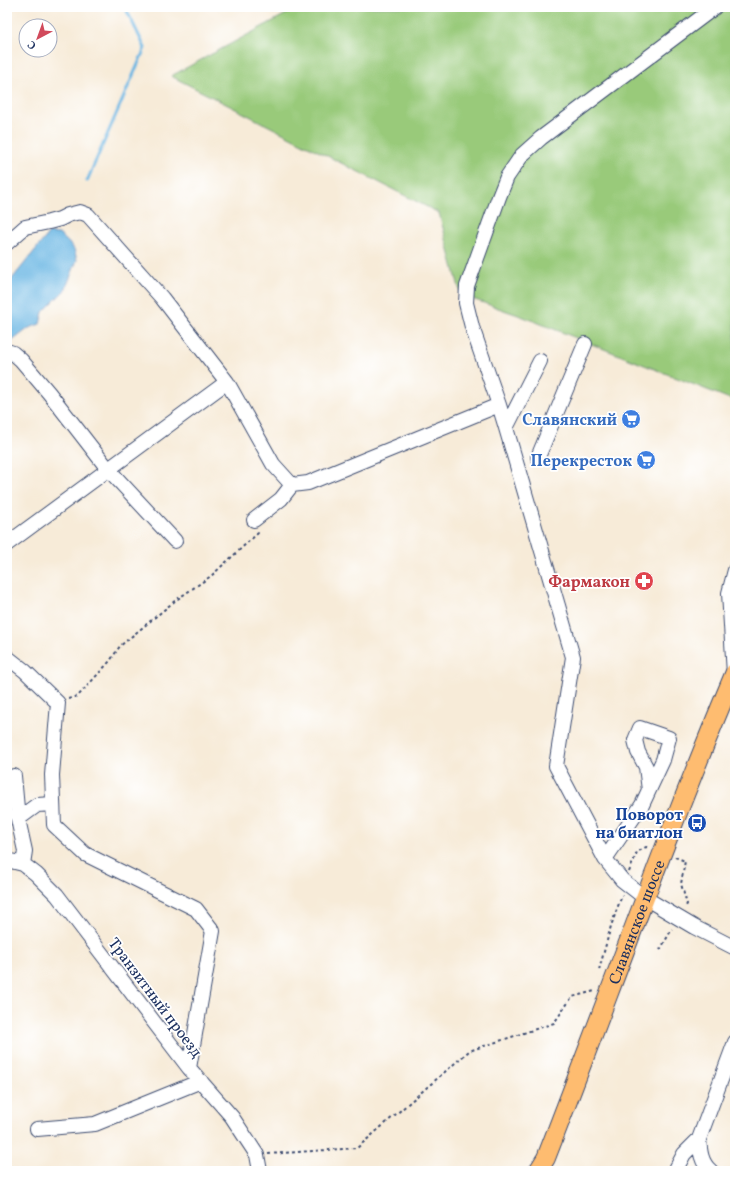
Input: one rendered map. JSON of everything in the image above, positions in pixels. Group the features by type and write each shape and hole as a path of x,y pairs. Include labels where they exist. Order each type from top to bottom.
{"main road":[{"name":"Славянское шоссе","path":"538,1171 546,1158 660,857 735,673"}],"street":[{"path":"715,7 541,138 522,155 507,177 467,286 466,303 472,327 506,428 573,657 556,766 605,859 622,880 645,898 694,928 735,948"},
{"path":"7,243 26,227 60,219 80,212 88,215 162,298 227,382 273,464 292,485"},
{"path":"538,457 585,344"},
{"path":"7,351 14,353 21,360 108,469 175,541"},
{"path":"506,428 540,361"},
{"path":"7,544 227,382"},
{"path":"254,520 281,499 292,485 308,483 499,406"},
{"path":"735,570 729,593 735,673"},
{"path":"7,657 24,670 58,703 52,775 54,825 85,854 196,909 213,931 189,1068"},
{"path":"14,776 18,819 24,851 23,864"},
{"path":"605,859 642,805 649,790"},
{"path":"18,819 37,805 53,804"},
{"name":"Транзитный проезд","path":"7,860 23,864 36,874 56,896 189,1068 232,1117 257,1155 260,1171"},
{"path":"711,1171 706,1167 700,1153 699,1139 735,1042"},
{"path":"37,1129 95,1124 201,1081"},
{"path":"674,1171 684,1154 699,1139"}],"path":[{"path":"58,703 78,696 110,661 120,646 176,600 211,576 239,551 258,532 254,520"},
{"path":"599,970 611,926"},
{"path":"257,1155 357,1148 469,1051 554,1023 572,997 612,986"}],"green space":[{"path":"299,7 735,7 735,401 521,316 461,295 439,213 171,76"}],"water":[{"path":"49,233 59,234 68,242 74,249 77,260 65,290 43,312 40,324 29,328 7,345 7,285"}],"waterway":[{"path":"87,181 145,48 125,7"}],"place":[{"name":"Славянский","path":"631,419"},
{"name":"Перекресток","path":"646,460"},
{"name":"Фармакон","path":"644,581"},
{"name":"Поворот на биатлон","path":"697,823"}]}
